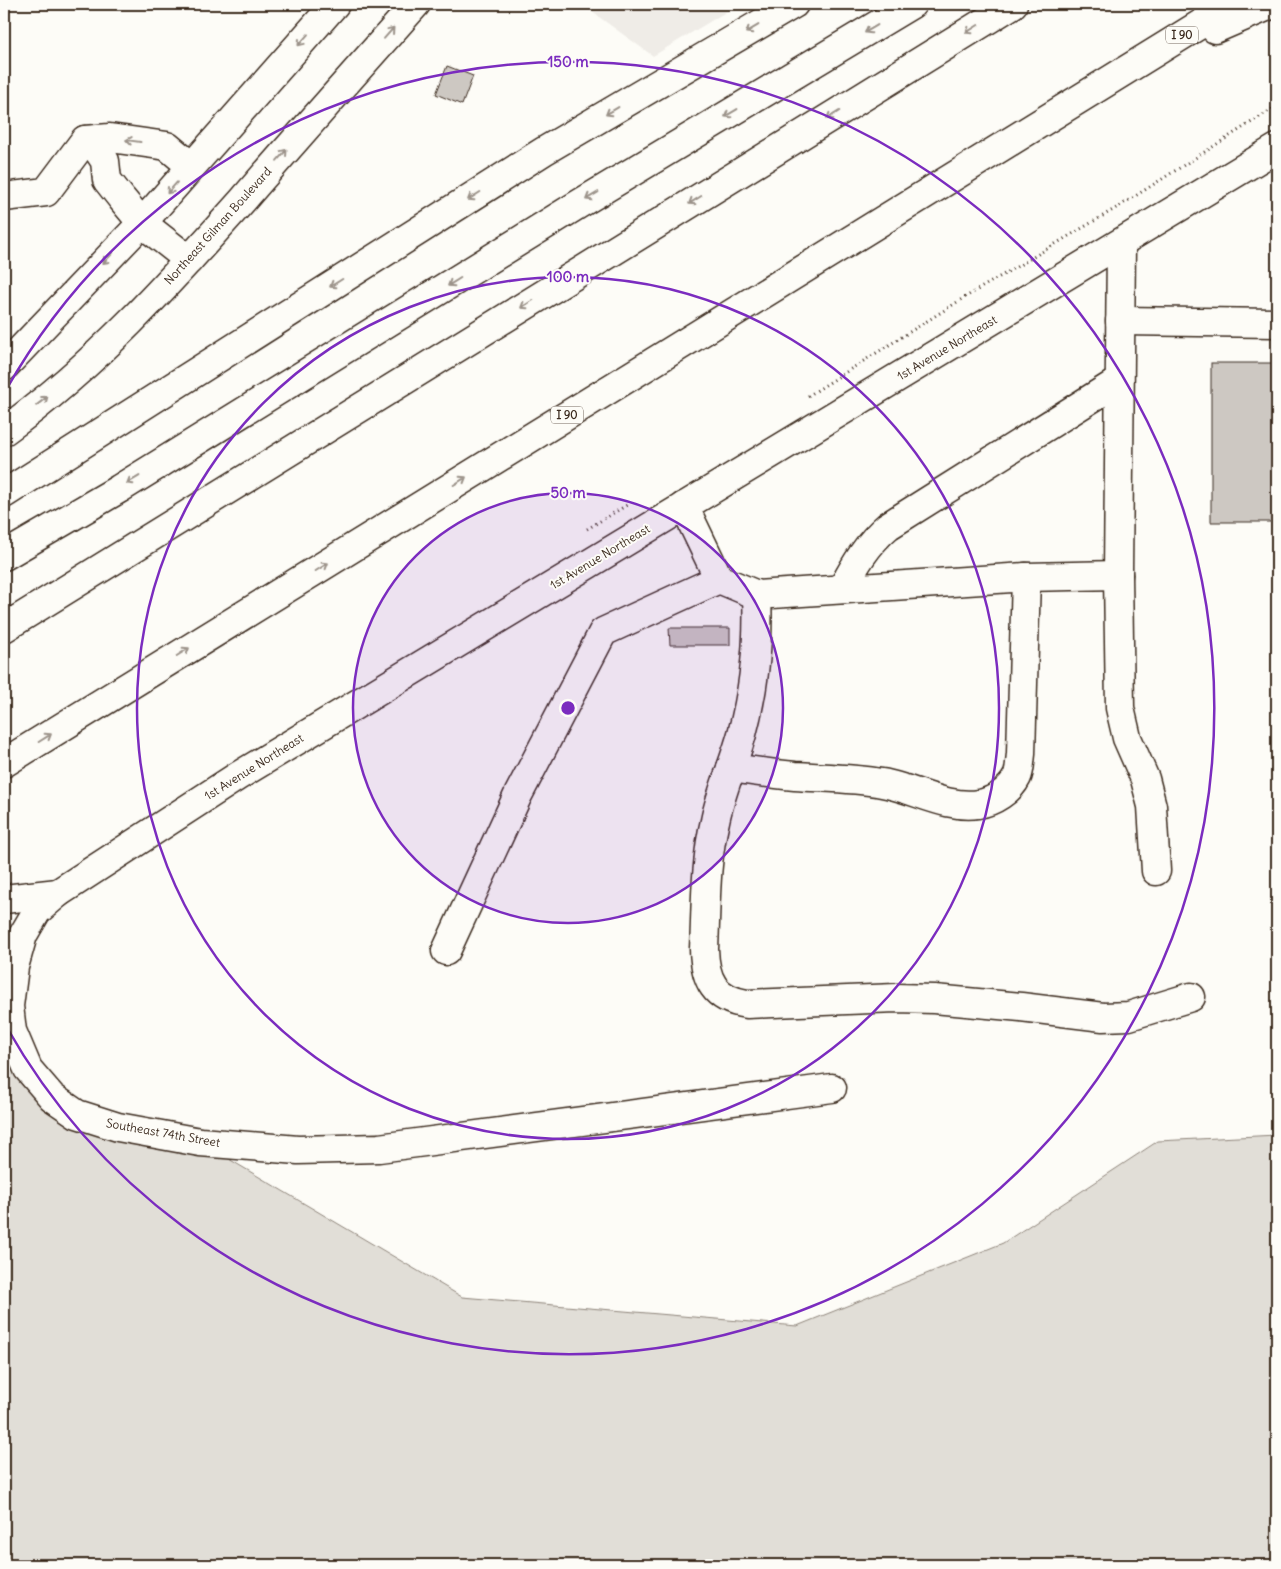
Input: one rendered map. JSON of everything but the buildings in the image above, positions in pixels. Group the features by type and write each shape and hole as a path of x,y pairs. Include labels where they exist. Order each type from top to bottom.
{"main road":[{"path":"4,368 142,223 335,4"},
{"name":"Northeast Gilman Boulevard","path":"4,431 79,372 122,332 189,260 416,4"},
{"path":"4,494 544,152 794,4"},
{"path":"4,556 174,455 571,209 912,4"},
{"path":"4,628 1013,4"},
{"name":"I 90","path":"4,764 1233,4"},
{"path":"1131,66 1273,4"},
{"path":"4,197 46,192 85,140 110,138 167,146 192,166"},
{"path":"85,140 97,149 105,161 107,180 142,223 189,260"},
{"name":"1st Avenue Northeast","path":"12,1031 9,1006 14,967 23,935 37,911 58,893 238,776 1277,148"},
{"path":"1121,243 1118,575 1120,708 1128,738 1145,779 1152,806 1156,871"},
{"path":"1120,322 1277,322"},
{"path":"842,589 857,561 874,537 888,526 1119,380"},
{"path":"684,506 719,579 757,594 1026,577 1118,575"},
{"path":"731,768 795,776 854,779 883,783 961,805 978,804 994,799 1005,792 1017,776 1021,754 1026,577"},
{"path":"446,951 518,795 604,632 719,579"},
{"path":"757,594 758,611 754,667 742,732 715,818 711,842 704,963 709,980 716,990 735,1002 747,1004 896,998 934,999 1103,1017 1130,1016 1191,997"},
{"path":"4,899 58,893"},
{"name":"Southeast 74th Street","path":"12,1031 28,1069 52,1097 77,1114 118,1127 200,1142 298,1150 379,1148 832,1088"}],"shaded area":[{"path":"581,4 739,4 653,56"},
{"path":"4,1042 52,1097 200,1142 462,1297 797,1326 1003,1243 1158,1141 1277,1135 1277,1565 4,1565"}]}
